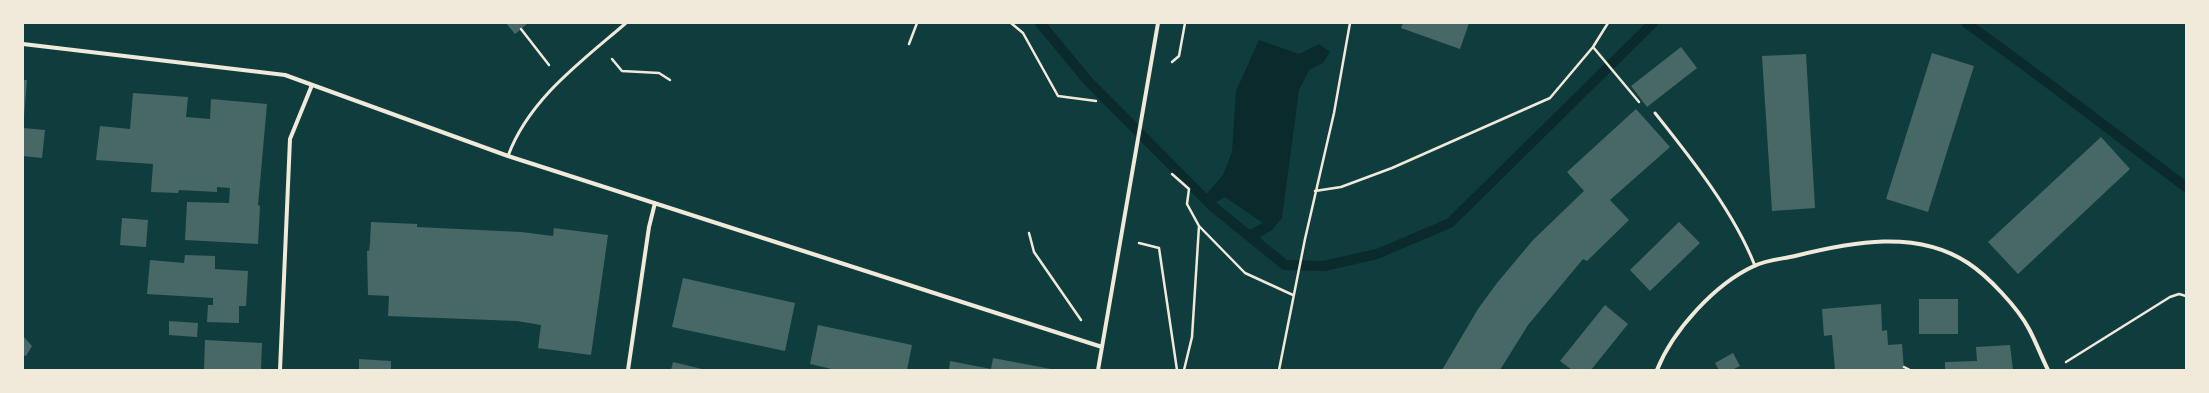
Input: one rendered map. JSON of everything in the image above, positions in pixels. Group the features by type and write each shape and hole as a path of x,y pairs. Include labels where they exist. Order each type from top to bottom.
{"street":[{"path":"1098,370 1150,78 1158,23"},
{"path":"23,44 285,76 508,156 1102,347"},
{"path":"280,370 290,138 312,85"},
{"path":"628,370 649,227 655,203"},
{"path":"1658,370 1661,360 1690,317 1725,283 1755,266 1837,246 1884,241 1934,246 1968,262 1996,287 2028,327 2048,370"}],"lane":[{"path":"508,156 513,141 533,110 561,79 626,23"},
{"path":"1655,113 1685,150 1745,240 1755,266"}],"path":[{"path":"909,44 917,23"},
{"path":"1011,23 1023,33 1058,96 1096,101"},
{"path":"1279,370 1315,191 1334,113 1350,23"},
{"path":"1315,191 1341,187 1392,168 1550,98 1593,47 1608,23"},
{"path":"521,29 561,79"},
{"path":"601,45 622,71 659,73 670,80"},
{"path":"1593,47 1617,74 1645,110 1655,113"},
{"path":"1172,174 1188,189 1187,204 1199,226 1245,273 1293,295"},
{"path":"1184,370 1192,337 1199,226"},
{"path":"1029,233 1034,252 1072,308"},
{"path":"1121,238 1159,248 1177,370"},
{"path":"2065,363 2170,297 2179,294 2186,296"},
{"path":"1904,367 1909,370"}],"water":[{"path":"1259,40 1299,54 1319,44 1330,52 1323,63 1309,70 1299,90 1282,218 1272,230 1255,240 1245,232 1263,223 1225,197 1211,205 1203,198 1223,175 1232,152 1236,91"}],"building":[{"path":"506,23 528,23 515,34"},
{"path":"1403,23 1469,23 1460,49 1401,28"},
{"path":"1681,47 1697,68 1647,107 1631,86"},
{"path":"1932,53 1974,66 1928,212 1886,199"},
{"path":"1806,54 1815,208 1772,211 1762,56"},
{"path":"23,80 27,80 24,117 23,117"},
{"path":"133,93 188,97 186,117 210,119 211,99 267,104 258,205 260,206 258,244 185,240 187,202 229,203 230,188 217,187 217,192 179,190 178,193 151,192 153,164 96,160 100,126 130,129"},
{"path":"1636,109 1670,147 1610,200 1629,220 1587,261 1583,259 1528,325 1500,370 1442,370 1478,309 1497,283 1533,240 1584,191 1567,172"},
{"path":"23,128 45,130 42,158 23,156"},
{"path":"2101,137 2130,169 2018,274 1988,242"},
{"path":"122,218 148,220 146,247 120,245"},
{"path":"371,222 417,224 417,227 521,232 553,236 554,228 608,235 591,355 538,348 541,325 517,321 388,316 389,296 368,295 367,251 369,251"},
{"path":"1679,222 1700,243 1650,291 1630,270"},
{"path":"185,255 215,256 215,269 248,271 246,306 239,306 239,323 207,322 208,305 213,305 213,298 147,294 150,260 184,263"},
{"path":"683,278 795,303 785,351 672,327"},
{"path":"1919,299 1958,299 1958,334 1919,334"},
{"path":"1881,304 1882,331 1887,330 1888,345 1902,344 1904,370 1835,370 1832,335 1824,336 1822,309"},
{"path":"1605,305 1628,324 1591,370 1572,370 1560,361"},
{"path":"169,321 198,323 197,337 169,335"},
{"path":"818,325 912,345 907,370 836,370 810,364"},
{"path":"23,336 32,346 26,356 23,355"},
{"path":"205,340 262,343 261,370 204,370"},
{"path":"2010,345 2013,370 1945,370 1945,362 1977,361 1976,347"},
{"path":"1733,353 1740,366 1732,370 1719,370 1715,363"},
{"path":"993,358 1051,370 949,370 950,361 991,369"},
{"path":"359,359 391,361 391,370 359,370"},
{"path":"673,362 702,369 702,370 671,370"}],"waterway":[{"path":"1040,23 1088,81 1211,205 1285,265 1324,266 1377,254 1450,223 1653,23"},
{"path":"1966,23 2186,187"}]}
